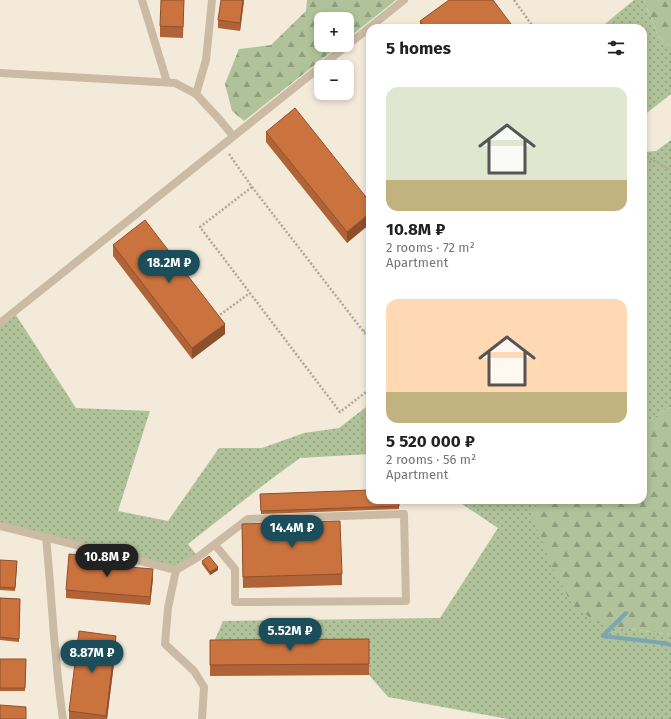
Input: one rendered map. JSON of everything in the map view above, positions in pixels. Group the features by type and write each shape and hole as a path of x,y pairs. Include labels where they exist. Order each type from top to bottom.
{"lane":[{"path":"142,0 167,82"},
{"path":"196,94 206,60 212,0"},
{"path":"374,24 404,0"},
{"path":"0,323 366,30"},
{"path":"0,73 175,82 196,94 233,136"},
{"path":"0,526 176,570 215,545 248,519 404,514 406,601 235,602 235,569 215,545"},
{"path":"46,537 57,681 63,719"},
{"path":"176,570 168,608 165,644 194,671 204,687 202,719"}],"path":[{"path":"514,0 531,24"},
{"path":"223,145 252,187 366,334"},
{"path":"647,157 671,170"},
{"path":"252,187 200,227 340,412 366,392"},
{"path":"213,319 250,293"}],"green space":[{"path":"307,0 396,0 354,33 354,12 314,12 314,52 331,52 321,60 314,60 314,66 244,121 232,111 225,84 239,49 271,45 306,11"},
{"path":"634,0 644,0 659,37 671,47 671,94 647,113 647,24 605,24"},
{"path":"644,0 671,0 671,47 659,37"},
{"path":"671,140 671,407 647,422 647,152 656,151"},
{"path":"14,312 76,408 150,411 118,511 168,521 219,448 262,448 304,433 339,428 366,407 366,454 300,458 188,544 198,557 176,570 0,526 0,323"},
{"path":"671,407 671,635 602,624 574,608 551,565 532,514 536,504 647,504 647,422"},
{"path":"462,504 536,504 532,515 630,629 671,635 671,719 508,719 388,697 369,675 369,650 210,651 223,621 440,618 498,528"}],"building":[{"path":"161,0 184,0 183,27 160,26"},
{"path":"221,0 243,0 240,23 218,20"},
{"path":"449,0 493,0 511,24 422,24 420,21"},
{"path":"295,108 366,197 366,216 347,232 266,132"},
{"path":"145,220 225,324 192,348 113,245"},
{"path":"366,490 366,504 399,504 399,506 261,511 260,494"},
{"path":"340,521 342,574 243,577 242,524"},
{"path":"69,554 94,556 93,564 153,569 150,597 66,590"},
{"path":"209,556 218,567 210,572 202,561"},
{"path":"0,560 17,561 15,588 0,587"},
{"path":"0,598 20,599 19,639 0,637"},
{"path":"79,631 116,636 106,716 69,711"},
{"path":"369,639 369,664 210,665 210,640"},
{"path":"0,659 26,659 25,688 0,688"},
{"path":"0,705 26,707 26,719 0,719"}],"waterway":[{"path":"626,613 603,636 671,645"}]}
